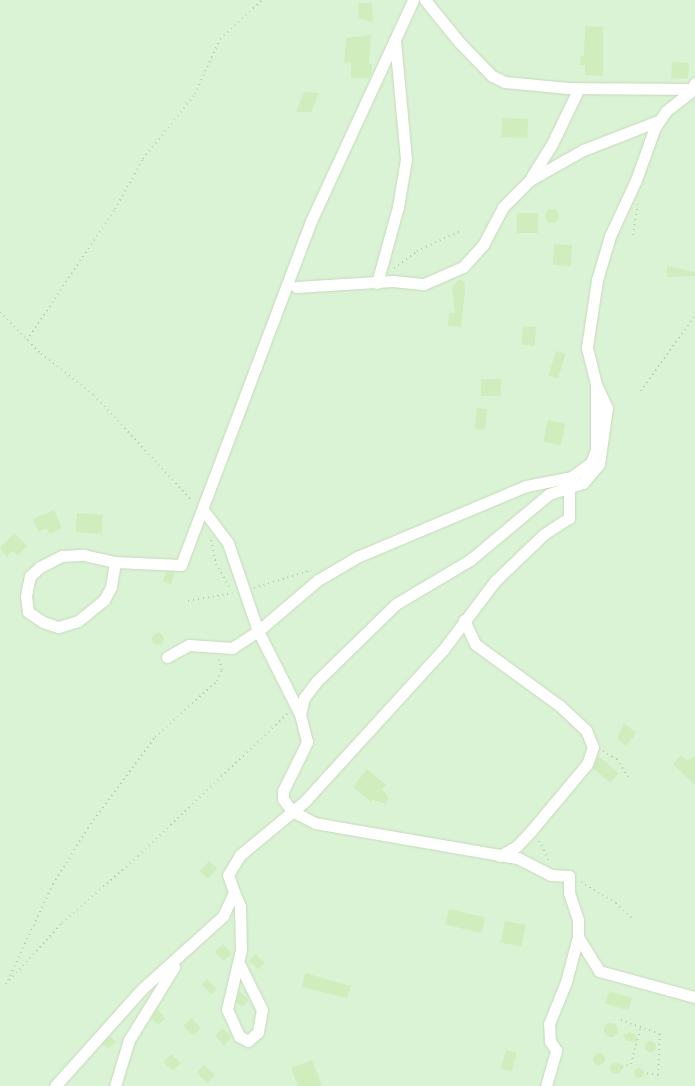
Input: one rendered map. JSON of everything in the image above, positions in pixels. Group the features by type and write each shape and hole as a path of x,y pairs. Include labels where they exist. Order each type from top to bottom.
{"street":[{"path":"116,562 112,587 104,600 78,621 58,627 34,617 26,608 30,576 52,560 84,555 116,562 181,565 204,511 311,221 343,145 413,0"},
{"path":"426,0 460,43 492,76 505,82 526,86 579,88 693,86"},
{"path":"377,283 398,207 406,159 395,40"},
{"path":"526,184 583,150 658,121 693,86"},
{"path":"296,288 393,281 424,284 464,267 483,245 503,206 526,184 544,160 579,88"},
{"path":"167,657 189,645 212,649 232,648 258,631 318,580 357,556 526,486 570,483 589,478 599,464 604,448 607,408 596,384 587,347 593,297 608,242 634,185 658,121"},
{"path":"297,710 317,681 384,615 470,560 549,494 570,483"},
{"path":"239,963 262,1010 258,1032 248,1041 239,1036 228,1009 239,963 240,906 228,874 240,855 266,831 305,802 436,658 464,620 514,562 544,534 569,518 570,483"},
{"path":"204,511 228,543 258,631 297,710 307,742 283,791 282,811 266,831"},
{"path":"464,620 476,644 560,706 586,730 593,749 587,764 517,846 500,856"},
{"path":"284,801 292,811 315,823 500,856 528,862 551,875 569,876 569,892 578,920 578,937 566,982 549,1024 550,1041 556,1050 546,1086"},
{"path":"55,1086 142,988 179,959 223,916 234,892"},
{"path":"578,937 599,971 695,997"},
{"path":"114,1086 129,1040 179,959"}],"path":[{"path":"28,340 115,209 143,159 195,94 220,39 262,0"},
{"path":"633,235 638,209 634,185"},
{"path":"391,270 417,251 460,231"},
{"path":"0,312 28,340 94,395 173,484 204,511"},
{"path":"641,391 695,315"},
{"path":"188,601 244,591 314,569"},
{"path":"212,649 221,660 220,677 155,737 88,828 53,884 6,984 62,923 297,710"},
{"path":"593,749 617,759 629,779"},
{"path":"536,824 542,848 552,865"},
{"path":"569,876 616,903 633,919"},
{"path":"621,1020 660,1034 658,1075 644,1073"},
{"path":"622,1067 631,1064 641,1027"}],"shaded area":[{"path":"0,0 695,0 695,1086 0,1086"}],"building":[{"path":"358,3 372,3 373,22 359,18"},
{"path":"585,26 603,27 603,76 585,75 585,65 580,65 581,56 584,56"},
{"path":"371,35 369,64 372,64 372,71 369,78 351,78 351,62 344,63 346,38"},
{"path":"672,62 689,63 688,79 671,78"},
{"path":"304,92 319,93 311,112 296,112"},
{"path":"502,118 528,119 527,138 501,137"},
{"path":"552,209 557,211 559,216 557,221 552,223 547,221 545,216 547,211"},
{"path":"517,213 538,213 538,233 517,233"},
{"path":"554,244 572,245 571,266 553,265"},
{"path":"667,266 695,272 695,276 667,277"},
{"path":"458,280 464,281 465,290 461,327 448,326 449,313 455,313 452,288"},
{"path":"523,326 536,327 535,346 522,345"},
{"path":"556,351 566,354 558,379 548,376"},
{"path":"481,379 501,379 501,396 481,396"},
{"path":"477,408 487,409 485,430 475,429"},
{"path":"548,420 566,424 561,445 543,441"},
{"path":"54,510 62,528 49,534 47,528 38,532 33,519"},
{"path":"77,513 103,515 102,534 76,532"},
{"path":"14,533 27,546 18,556 12,551 7,557 0,548"},
{"path":"166,572 175,573 171,584 163,581"},
{"path":"158,633 164,639 158,645 152,639"},
{"path":"624,723 636,733 626,746 617,738"},
{"path":"681,755 687,761 695,756 695,785 673,764"},
{"path":"598,756 619,773 610,783 593,768"},
{"path":"367,769 386,785 382,789 389,798 386,804 373,800 371,802 353,787"},
{"path":"209,861 217,868 208,879 200,872"},
{"path":"449,909 485,917 481,933 445,925"},
{"path":"505,921 526,925 521,947 501,943"},
{"path":"223,944 232,954 224,961 215,951"},
{"path":"255,954 265,963 259,969 249,961"},
{"path":"305,973 351,986 347,998 302,987"},
{"path":"207,979 217,989 211,995 201,985"},
{"path":"239,991 249,1000 242,1007 236,1002"},
{"path":"609,991 632,998 628,1010 605,1003"},
{"path":"157,1009 165,1018 158,1025 151,1018"},
{"path":"191,1018 201,1028 193,1036 183,1026"},
{"path":"611,1023 616,1025 618,1030 616,1035 611,1037 606,1035 604,1030 606,1025"},
{"path":"223,1028 232,1038 224,1045 215,1035"},
{"path":"630,1032 635,1034 638,1042 627,1041 623,1035"},
{"path":"110,1036 116,1042 108,1049 103,1044"},
{"path":"650,1040 656,1046 650,1052 644,1046"},
{"path":"506,1050 517,1053 512,1071 501,1068"},
{"path":"601,1053 604,1054 604,1064 597,1065 594,1064 593,1057 594,1054"},
{"path":"171,1054 181,1063 173,1071 164,1062"},
{"path":"312,1060 322,1086 298,1086 291,1068"},
{"path":"614,1062 618,1062 622,1068 618,1074 614,1074 610,1070 610,1066"},
{"path":"204,1065 215,1075 208,1083 197,1073"},
{"path":"637,1068 641,1068 644,1073 643,1077 637,1078 634,1075 634,1071"}]}
